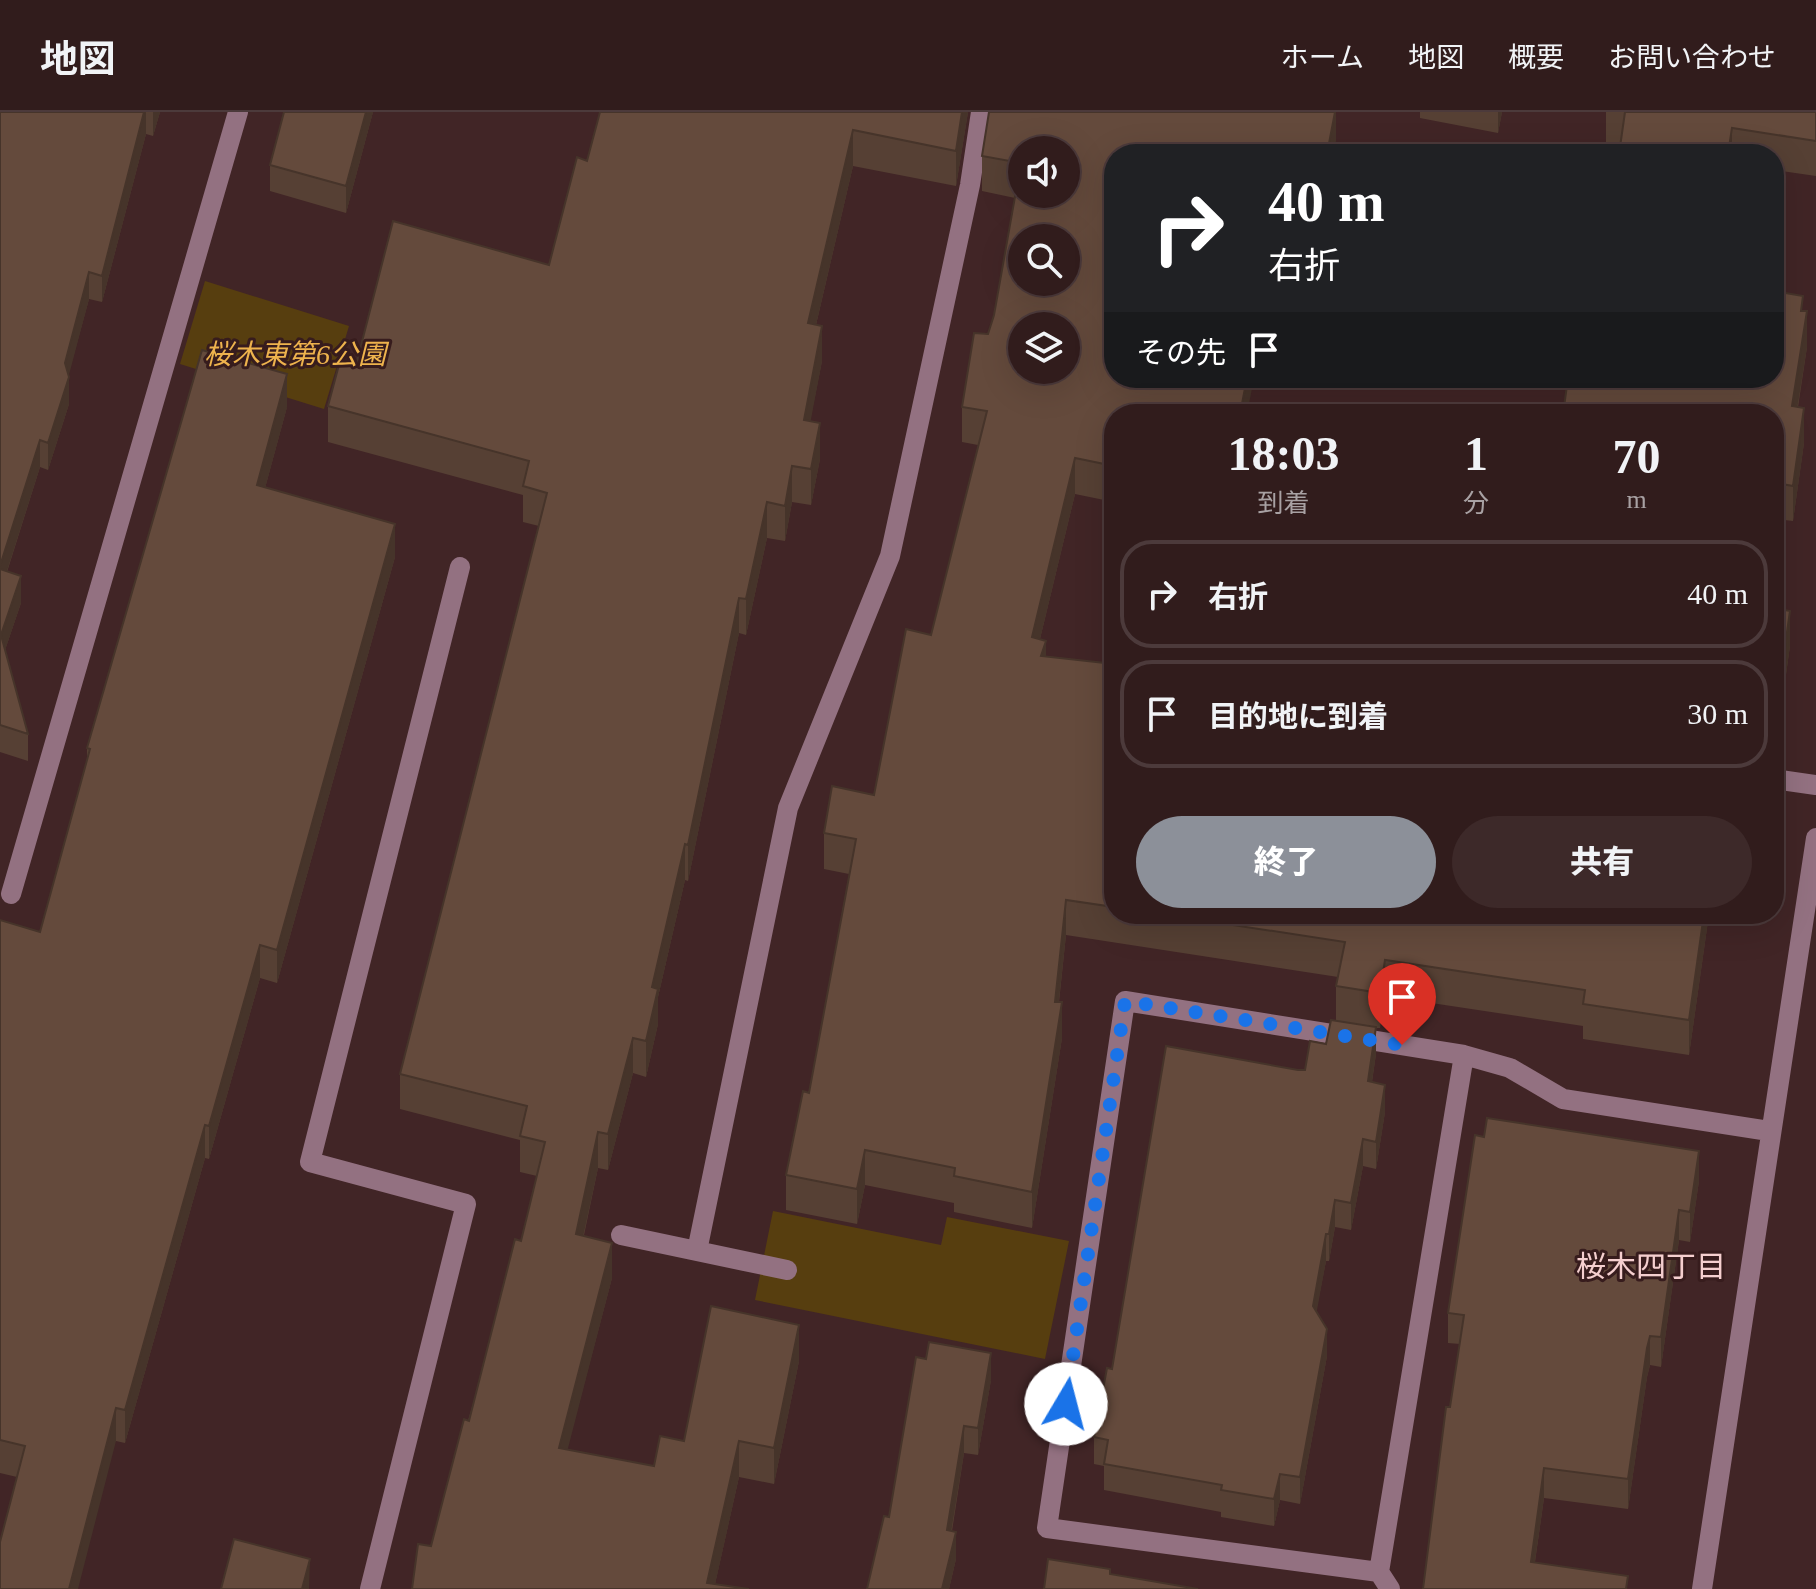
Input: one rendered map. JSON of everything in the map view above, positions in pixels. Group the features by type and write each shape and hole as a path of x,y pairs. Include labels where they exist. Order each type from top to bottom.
{"street":[{"path":"11,894 238,112"},
{"path":"697,1251 788,808 890,556 970,185 981,112"},
{"path":"370,1589 466,1204 310,1162 460,567"},
{"path":"1784,780 1816,785"},
{"path":"1702,1589 1769,1131 1816,838"},
{"path":"1464,1055 1384,1580 1047,1528 1125,1001 1464,1055 1510,1068 1563,1099 1769,1131"},
{"path":"621,1235 787,1270"}],"green space":[{"name":"桜木東第6公園","path":"205,281 349,326 324,409 180,364"},
{"path":"773,1211 941,1245 947,1217 1069,1241 1045,1359 755,1300"}],"building":[{"path":"0,112 144,112 102,276 89,272 65,363 69,377 48,443 40,440 0,566"},
{"path":"284,112 366,112 346,186 270,165"},
{"path":"600,112 962,112 956,151 853,130 808,323 822,326 804,420 820,423 811,469 792,466 785,506 767,502 746,599 739,598 688,845 685,844 652,987 658,989 646,1041 633,1038 608,1134 598,1132 576,1234 612,1243 559,1448 654,1466 660,1436 684,1441 711,1306 799,1325 774,1448 739,1441 707,1583 749,1589 412,1589 418,1544 431,1546 464,1419 469,1421 515,1239 521,1241 545,1142 520,1136 527,1106 400,1074 547,493 523,486 529,461 328,406 340,361 356,365 393,221 549,265 577,157 587,161"},
{"path":"989,112 1335,112 1329,144 1104,144 1104,388 1245,388 1242,404 1104,404 1104,464 1075,458 1032,637 1046,641 1041,656 1104,663 1104,906 1066,900 1055,1002 1062,1002 1032,1192 954,1176 955,1168 865,1150 857,1189 786,1175 803,1091 809,1093 856,839 824,833 832,786 874,795 906,629 931,635 987,411 962,407 974,333 988,334 1008,236 1008,296 1080,296 1080,224 1010,224 1013,208 1080,208 1080,136 1008,136 1008,161 982,156"},
{"path":"1625,112 1816,112 1816,141 1732,128 1730,144 1620,144"},
{"path":"1784,293 1803,296 1801,311 1807,311 1792,406 1804,408 1793,486 1784,484 1784,404 1564,404 1567,388 1784,388"},
{"path":"202,350 287,374 257,485 395,524 277,950 260,945 209,1126 205,1125 125,1410 116,1408 69,1589 0,1589 0,1542 25,1446 0,1440 0,920 40,932 90,749 87,748"},
{"path":"0,569 21,576 1,635 28,734 0,725"},
{"path":"1784,610 1790,611 1784,654"},
{"path":"1227,924 1703,924 1689,1020 1583,1004 1585,990 1385,960 1380,993 1336,986 1345,942"},
{"path":"1331,1020 1376,1027 1368,1081 1385,1085 1376,1142 1363,1139 1351,1203 1335,1200 1329,1234 1326,1234 1313,1306 1327,1329 1300,1477 1280,1474 1274,1499 1221,1490 1222,1485 1104,1464 1108,1440 1094,1437 1107,1368 1112,1369 1166,1046 1305,1070 1310,1041 1326,1044"},
{"path":"1487,1118 1699,1151 1690,1212 1679,1210 1661,1337 1650,1336 1647,1348 1628,1479 1544,1468 1531,1562 1628,1576 1626,1589 1423,1589 1446,1407 1450,1407 1464,1315 1448,1313 1475,1135 1484,1137"},
{"path":"929,1342 991,1353 978,1428 964,1426 947,1530 956,1532 942,1589 867,1589 884,1516 889,1517 916,1357 926,1359"},
{"path":"234,1539 310,1559 302,1589 221,1589"},
{"path":"1048,1559 1110,1569 1110,1574 1198,1589 1044,1589"}],"district":[{"name":"桜木四丁目","path":"1651,1267"}],"route":[{"path":"1066,1404 1125,1001 1402,1045"}]}
